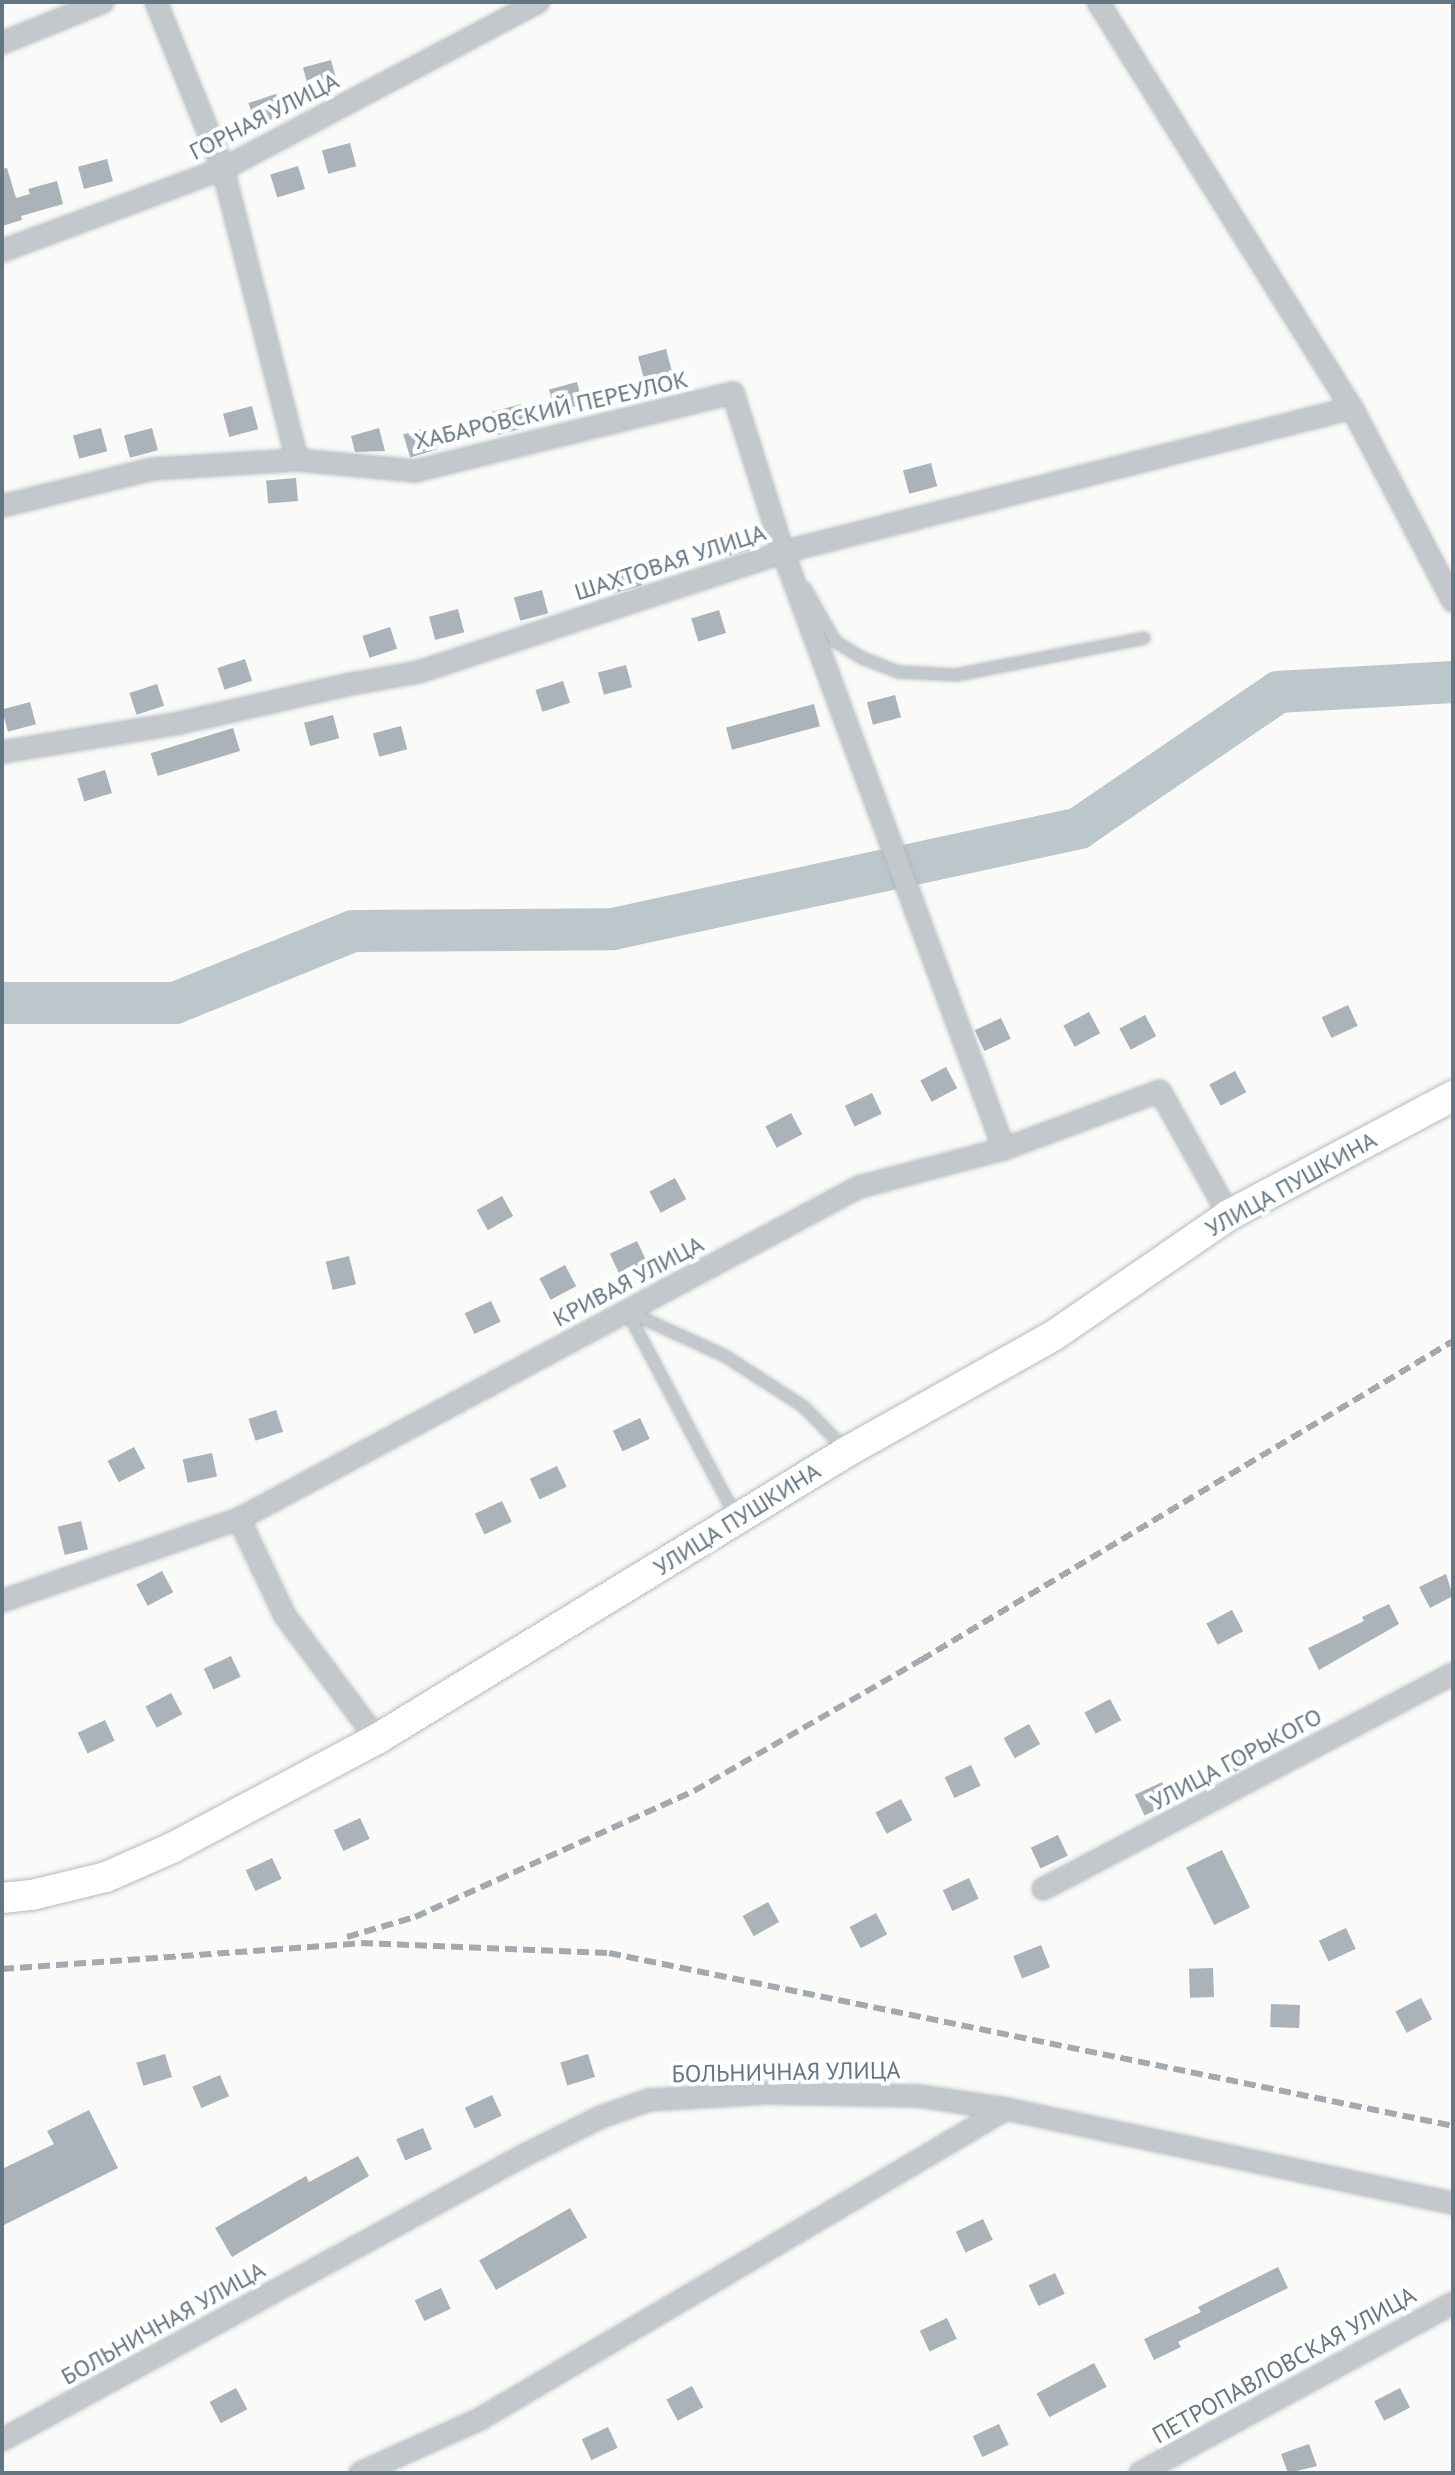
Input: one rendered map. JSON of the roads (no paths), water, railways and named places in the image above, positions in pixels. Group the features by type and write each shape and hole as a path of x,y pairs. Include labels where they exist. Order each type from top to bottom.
{"main road":[{"name":"УЛИЦА ПУШКИНА","path":"2,1898 32,1895 106,1877 172,1848 377,1739 848,1451 1053,1336 1229,1215 1453,1096"}],"street":[{"path":"2,43 103,2"},
{"path":"156,2 223,169 297,460"},
{"name":"ГОРНАЯ УЛИЦА","path":"2,251 223,169 539,2"},
{"path":"1098,2 1352,408 1453,601"},
{"name":"ХАБАРОВСКИЙ ПЕРЕУЛОК","path":"2,506 153,469 297,460 415,471 733,393 783,552"},
{"name":"ШАХТОВАЯ УЛИЦА","path":"2,752 175,724 351,684 419,672 783,552 1352,408"},
{"path":"783,552 1004,1149"},
{"name":"КРИВАЯ УЛИЦА","path":"2,1601 239,1519 859,1187 1004,1149 1160,1091 1229,1215"},
{"path":"239,1519 285,1616 377,1739"},
{"name":"УЛИЦА ГОРЬКОГО","path":"1043,1889 1453,1674"},
{"name":"БОЛЬНИЧНАЯ УЛИЦА","path":"2,2440 523,2156 601,2117 649,2100 767,2093 919,2096 1006,2109 1453,2203"},
{"path":"360,2473 480,2419 1006,2109"},
{"name":"ПЕТРОПАВЛОВСКАЯ УЛИЦА","path":"1140,2473 1453,2303"}],"lane":[{"path":"783,552 835,641 862,658 899,672 956,675 1144,638"},
{"path":"627,1311 725,1356 804,1407 848,1451"},
{"path":"627,1311 738,1520"}],"waterway":[{"path":"2,1003 175,1003 353,931 613,929 1079,828 1278,692 1453,682"}],"railway":[{"path":"347,1937 415,1917 694,1791 921,1660 1453,1341"},
{"path":"2,1969 361,1943 609,1953 1453,2126"}]}
